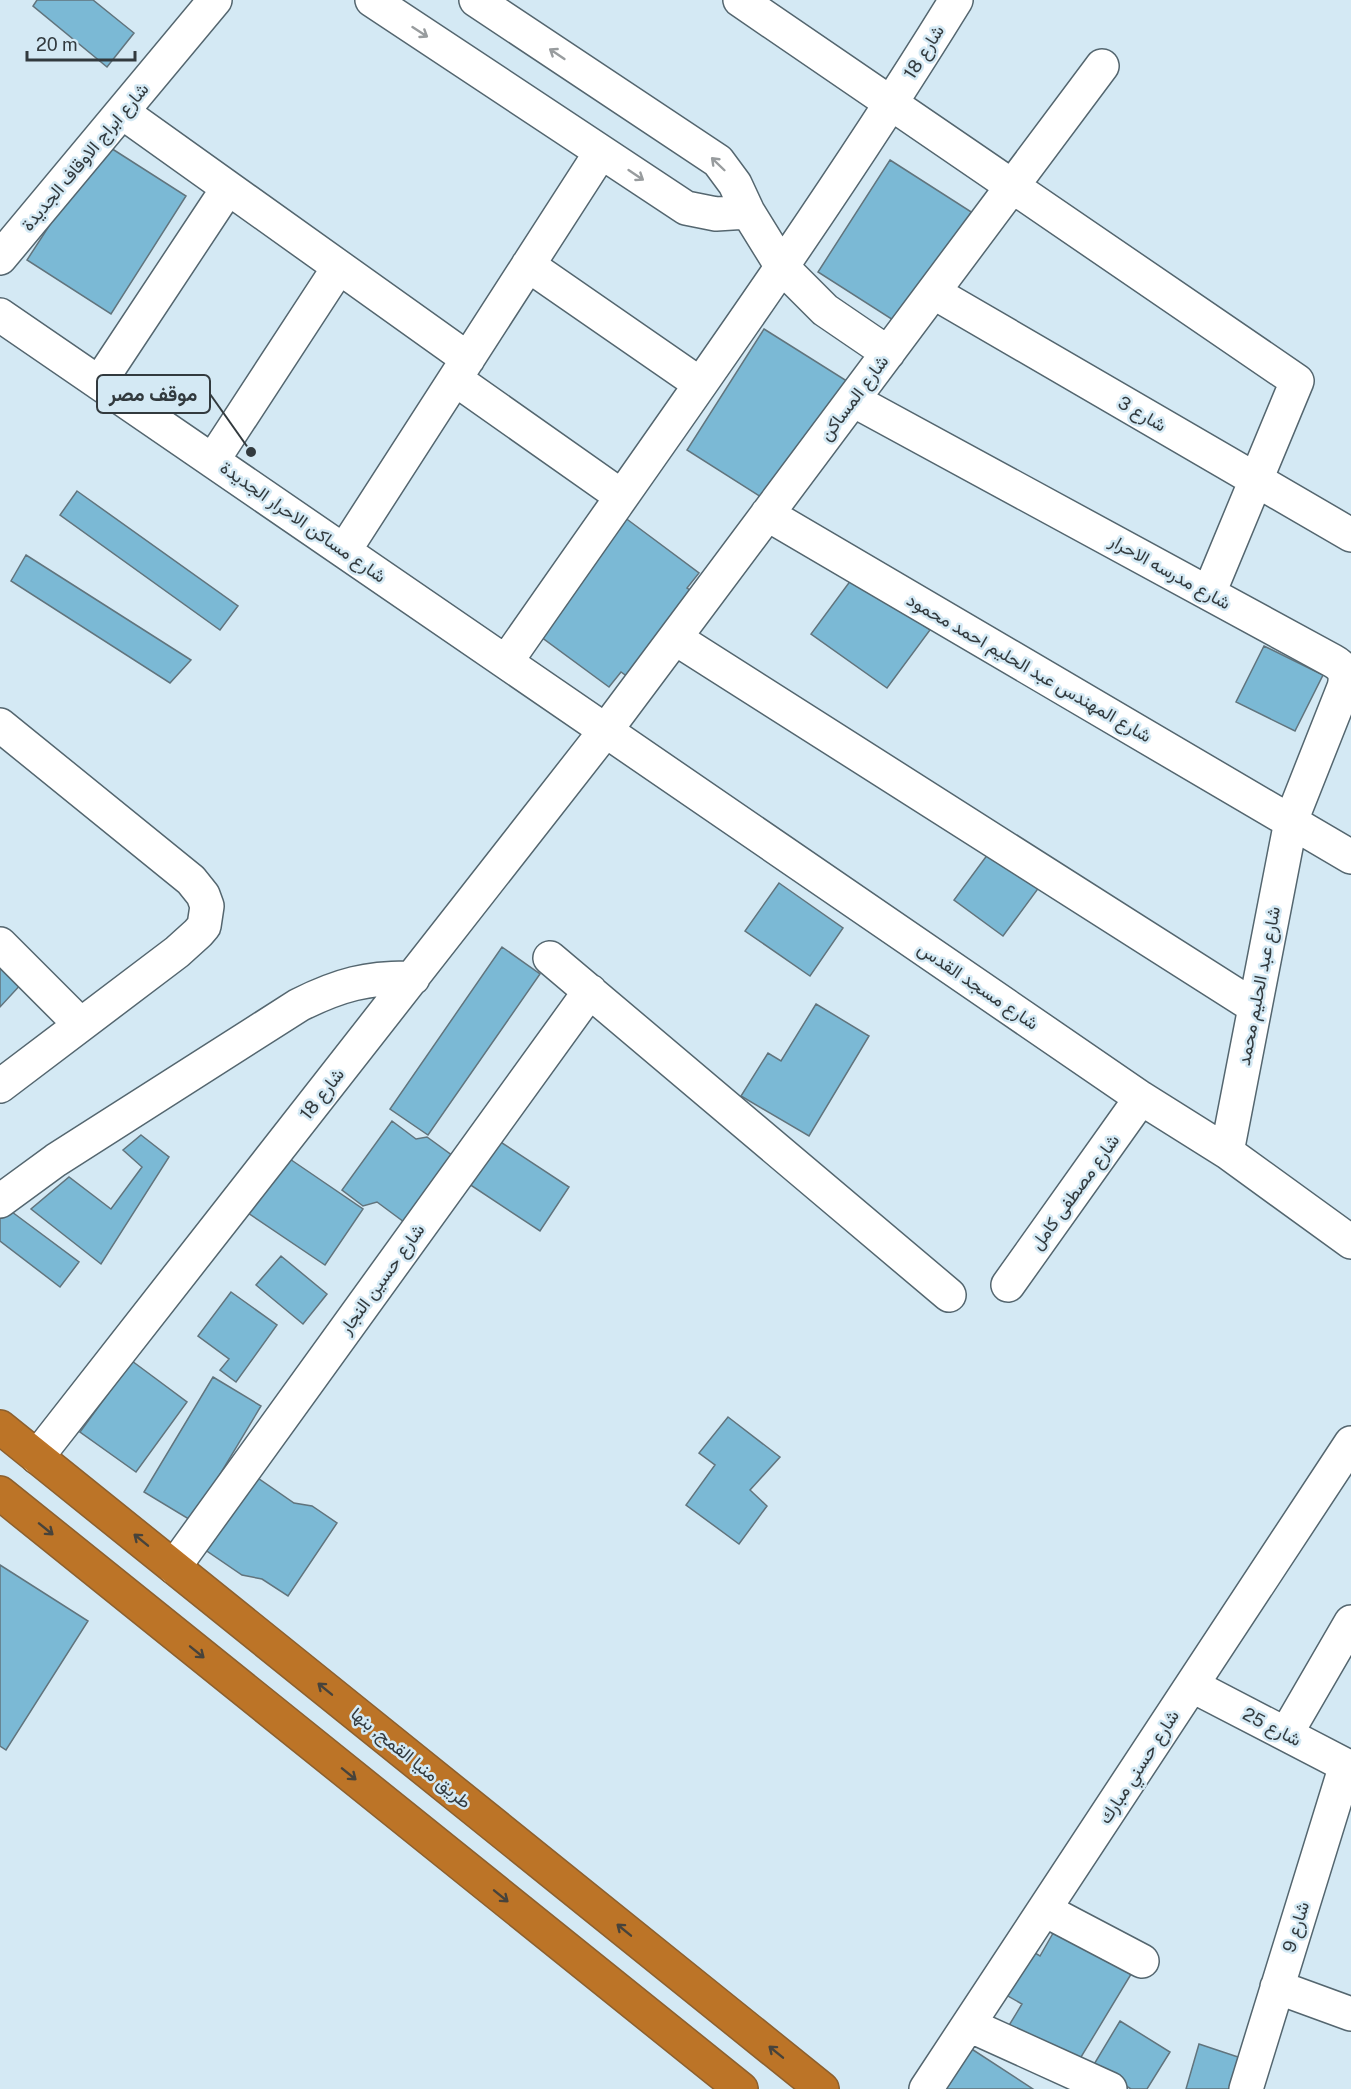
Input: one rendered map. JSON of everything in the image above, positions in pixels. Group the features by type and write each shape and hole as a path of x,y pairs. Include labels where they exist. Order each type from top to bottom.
{"highway":[{"name":"طريق منيا القمح, بنها","path":"0,1427 822,2089"},
{"path":"0,1493 741,2089"}],"street":[{"name":"شارع ابراج الاوقاف الجديدة","path":"0,258 215,0"},
{"path":"372,0 686,208 716,214 748,213"},
{"path":"476,0 718,162 735,184 748,213 782,267 825,310 888,353"},
{"path":"740,0 1297,381 1209,593"},
{"name":"شارع 18","path":"506,662 782,267 892,104 956,0"},
{"name":"شارع المساكن","path":"606,730 1102,66"},
{"path":"122,112 339,267 461,369 621,496"},
{"path":"344,551 601,152"},
{"path":"99,383 228,188"},
{"path":"528,265 700,384"},
{"path":"213,460 339,267"},
{"name":"شارع 3","path":"933,292 1351,535"},
{"name":"شارع مساكن الاحرار الجديدة","path":"0,315 606,730"},
{"name":"شارع مدرسه الاحرار","path":"853,400 1340,665 1348,674 1291,821"},
{"name":"شارع المهندس عبد الحليم احمد محمود","path":"767,514 1291,821"},
{"path":"675,638 1255,1007"},
{"path":"0,725 190,880 203,895 207,906 204,926 177,952 0,1086"},
{"name":"شارع 18","path":"37,1457 606,730"},
{"name":"شارع مسجد القدس","path":"606,730 1141,1098 1227,1152 1351,1242"},
{"path":"1291,821 1351,857"},
{"name":"شارع عبد الحليم محمد","path":"1227,1152 1291,821"},
{"path":"0,944 80,1024"},
{"path":"550,958 949,1295"},
{"path":"0,1201 56,1160 299,1005 325,992 354,982 383,977 413,978"},
{"name":"شارع حسين النجار","path":"174,1567 590,991"},
{"name":"شارع مصطفى كامل","path":"1008,1285 1141,1098"},
{"name":"شارع حسني مبارك","path":"926,2089 1351,1443"},
{"path":"1286,1734 1351,1622"},
{"name":"شارع 25","path":"1193,1686 1348,1766"},
{"name":"شارع 9","path":"1246,2089 1348,1766"},
{"path":"1045,1910 1142,1961"},
{"path":"1277,1987 1351,2014"},
{"path":"969,2025 1110,2089"}],"building":[{"path":"37,0 93,0 134,33 107,67 33,6"},
{"path":"103,143 186,196 111,314 27,260"},
{"path":"890,160 976,215 904,327 818,272"},
{"path":"764,329 850,383 772,504 687,450"},
{"path":"77,491 238,606 220,630 60,515"},
{"path":"620,514 699,573 687,588 693,592 628,677 621,672 609,687 533,631"},
{"path":"26,555 191,660 170,683 11,581"},
{"path":"854,576 930,630 887,688 811,634"},
{"path":"1264,646 1323,675 1295,731 1236,702"},
{"path":"988,854 1021,878 1024,874 1040,886 1003,936 954,900"},
{"path":"779,883 843,928 810,976 745,931"},
{"path":"502,947 540,974 428,1135 390,1109"},
{"path":"0,962 23,982 0,1007"},
{"path":"816,1004 869,1036 809,1136 741,1096 768,1053 781,1061"},
{"path":"392,1121 416,1139 427,1137 453,1156 404,1222 377,1202 363,1206 342,1190"},
{"path":"141,1135 169,1157 101,1264 31,1209 69,1177 111,1209 142,1167 123,1150"},
{"path":"493,1137 569,1187 540,1231 463,1180"},
{"path":"284,1155 363,1209 325,1265 245,1211"},
{"path":"4,1206 79,1262 60,1287 0,1241 0,1211"},
{"path":"281,1256 327,1294 303,1324 256,1285"},
{"path":"231,1292 277,1325 236,1382 220,1370 229,1359 198,1336"},
{"path":"132,1361 187,1402 136,1472 80,1432"},
{"path":"213,1377 261,1406 192,1521 144,1492"},
{"path":"728,1417 780,1457 750,1490 767,1506 739,1544 686,1505 715,1465 699,1453"},
{"path":"252,1474 294,1503 312,1506 337,1523 288,1596 262,1579 242,1575 201,1547"},
{"path":"0,1565 88,1621 6,1750 0,1746"},
{"path":"1060,1921 1136,1966 1075,2067 1008,2027 1022,2004 999,1991 1025,1947 1040,1956"},
{"path":"1120,2021 1170,2052 1147,2089 1131,2089 1093,2066"},
{"path":"964,2044 1033,2089 934,2089"},
{"path":"1199,2044 1250,2061 1242,2089 1186,2089"}],"place":[{"name":"موقف مصر","path":"251,452"}]}
